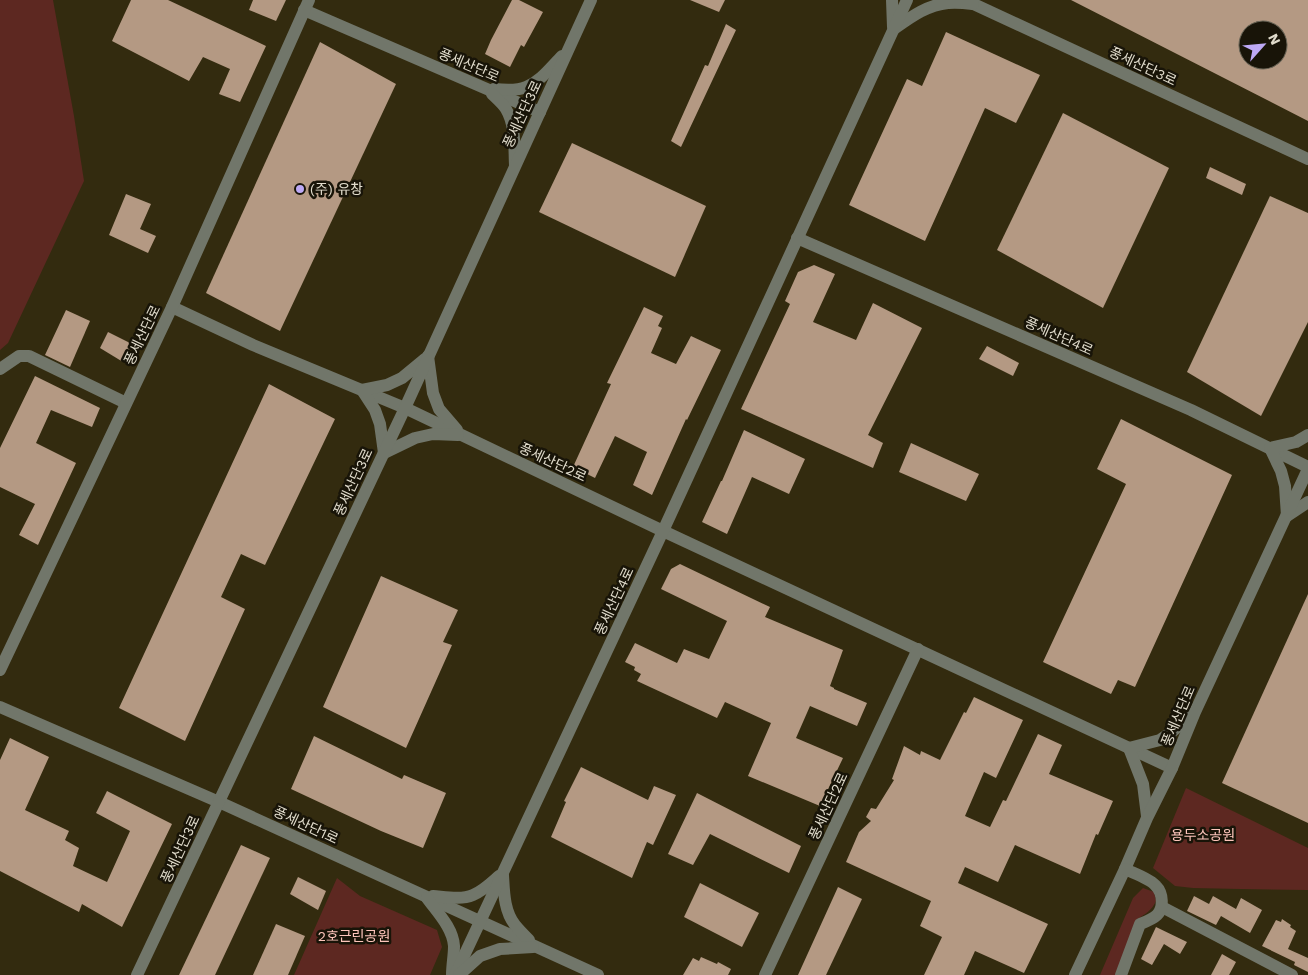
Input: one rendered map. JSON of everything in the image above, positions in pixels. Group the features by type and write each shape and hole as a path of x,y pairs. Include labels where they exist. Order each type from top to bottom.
{"street":[{"name":"풍세산단3로","path":"138,975 405,408 591,0"},
{"path":"892,0 893,29"},
{"name":"풍세산단4로","path":"453,975 664,530 907,0"},
{"name":"풍세산단3로","path":"969,1 1308,159"},
{"path":"893,29 918,12 931,6 969,1"},
{"name":"풍세산단로","path":"0,670 172,307 306,5 540,112"},
{"path":"487,89 509,90 525,88 540,78 568,51"},
{"path":"487,89 505,108 511,119 515,167"},
{"name":"풍세산단4로","path":"797,238 1191,410 1308,468"},
{"name":"풍세산단2로","path":"172,307 253,345 405,408 1172,768"},
{"path":"0,369 19,356 29,356 126,403"},
{"path":"428,356 402,378 387,385 362,390 380,424 384,453 415,438 433,434 462,435"},
{"path":"428,356 433,393 439,409 462,435"},
{"path":"1308,435 1296,442 1270,448 1281,471 1285,486 1287,516 1308,502"},
{"name":"풍세산단로","path":"1075,975 1172,768 1195,712 1308,468"},
{"name":"풍세산단2로","path":"765,975 918,649"},
{"name":"풍세산단1로","path":"0,707 219,802 598,975"},
{"path":"1147,818 1144,784 1129,748 1160,740 1195,712"},
{"path":"1122,975 1140,924 1157,915 1162,907 1162,900 1156,886 1125,869"},
{"path":"425,896 454,898 471,896 482,890 503,873"},
{"path":"503,873 504,898 508,912 514,925 536,947"},
{"path":"425,896 444,920 451,934 454,946 453,975"},
{"path":"1162,907 1292,975"},
{"path":"459,975 480,956 500,949 536,947"}],"green space":[{"path":"0,0 53,0 84,181 8,343 0,350"},
{"name":"용두소공원","path":"1186,788 1308,848 1308,890 1175,886 1153,868"},
{"name":"2호근린공원","path":"337,878 360,896 437,930 442,947 430,975 294,975"},
{"path":"1143,888 1154,892 1156,901 1148,912 1137,919 1116,975 1100,975 1133,898"}],"building":[{"path":"131,0 168,0 266,46 240,102 219,94 230,69 203,57 189,81 112,41"},
{"path":"253,0 286,0 276,21 249,10"},
{"path":"512,0 519,0 543,12 524,47 521,45 510,67 485,54"},
{"path":"690,0 725,0 719,12"},
{"path":"1071,0 1308,0 1308,121"},
{"path":"726,24 736,30 681,147 671,141 705,65 708,66"},
{"path":"946,32 1040,75 1016,123 985,108 925,241 849,205 907,79 922,86"},
{"name":"(주) 유창","path":"320,42 396,84 280,331 206,293"},
{"path":"1063,113 1169,168 1103,308 997,250"},
{"path":"572,143 706,206 675,277 539,212"},
{"path":"1210,167 1246,184 1242,195 1206,178"},
{"path":"126,194 151,204 140,229 156,236 148,253 109,235"},
{"path":"1270,196 1308,213 1308,322 1261,416 1187,372"},
{"path":"814,265 835,274 813,322 856,340 873,303 922,328 868,435 883,443 873,468 741,409 790,304 785,301 798,272"},
{"path":"644,307 663,316 658,326 662,328 651,353 676,364 691,336 721,350 686,419 652,495 633,485 647,452 615,436 595,478 573,467 611,384 607,383"},
{"path":"66,310 90,321 70,367 45,355"},
{"path":"108,332 132,344 123,362 100,348"},
{"path":"987,346 1019,363 1013,376 979,359"},
{"path":"35,376 100,408 92,427 51,410 36,443 76,463 38,545 19,535 35,504 0,487 0,448"},
{"path":"269,384 335,419 265,565 241,554 221,597 245,609 185,741 119,708"},
{"path":"1121,419 1232,475 1135,687 1118,680 1111,694 1043,662 1126,484 1097,469"},
{"path":"744,430 805,459 789,494 752,477 727,534 702,522"},
{"path":"911,443 979,474 966,501 899,472"},
{"path":"680,564 770,607 765,617 843,650 830,686 867,703 857,726 810,706 796,738 843,758 820,806 748,776 771,723 725,702 717,718 637,681 641,674 634,670 635,667 625,662 635,643 677,663 684,649 709,659 727,621 661,589 671,569"},
{"path":"381,576 458,610 443,642 452,645 406,748 323,707"},
{"path":"1308,594 1308,823 1222,783"},
{"path":"974,697 1023,720 996,778 984,772 965,816 990,827 1003,800 1006,801 1038,734 1062,745 1049,774 1113,801 1098,835 1096,834 1080,874 1015,845 998,882 965,867 958,883 1048,924 1024,973 975,951 964,975 924,975 942,937 920,926 931,901 846,862 859,832 871,821 866,817 871,808 876,809 894,780 892,779 904,746 920,755 921,751 940,760 964,712 966,713"},
{"path":"314,736 402,779 404,775 446,793 423,848 381,831 291,789"},
{"path":"10,738 49,757 25,810 69,831 65,840 79,848 73,866 107,882 130,831 96,813 107,791 172,824 122,927 82,904 79,912 0,871 0,760"},
{"path":"581,767 648,800 654,786 676,795 653,845 647,842 632,878 551,837 566,802 564,801"},
{"path":"697,793 801,846 789,873 710,834 693,865 668,854"},
{"path":"241,845 270,858 215,975 179,975"},
{"path":"298,877 326,891 318,910 290,894"},
{"path":"700,883 759,913 742,947 684,917"},
{"path":"838,887 862,899 826,975 798,975"},
{"path":"1194,896 1209,904 1213,896 1236,909 1241,898 1262,910 1250,933 1221,916 1216,925 1187,911"},
{"path":"1282,919 1296,931 1288,949 1308,958 1308,972 1294,965 1295,962 1262,946 1276,920 1281,922"},
{"path":"276,924 305,936 288,975 253,975"},
{"path":"1156,927 1187,942 1180,954 1164,944 1152,965 1141,959"},
{"path":"1222,954 1236,962 1229,975 1211,975"},
{"path":"701,957 717,964 718,962 731,969 728,975 683,975 693,958 699,961"}],"place":[{"name":"(주) 유창","path":"300,189"}]}
